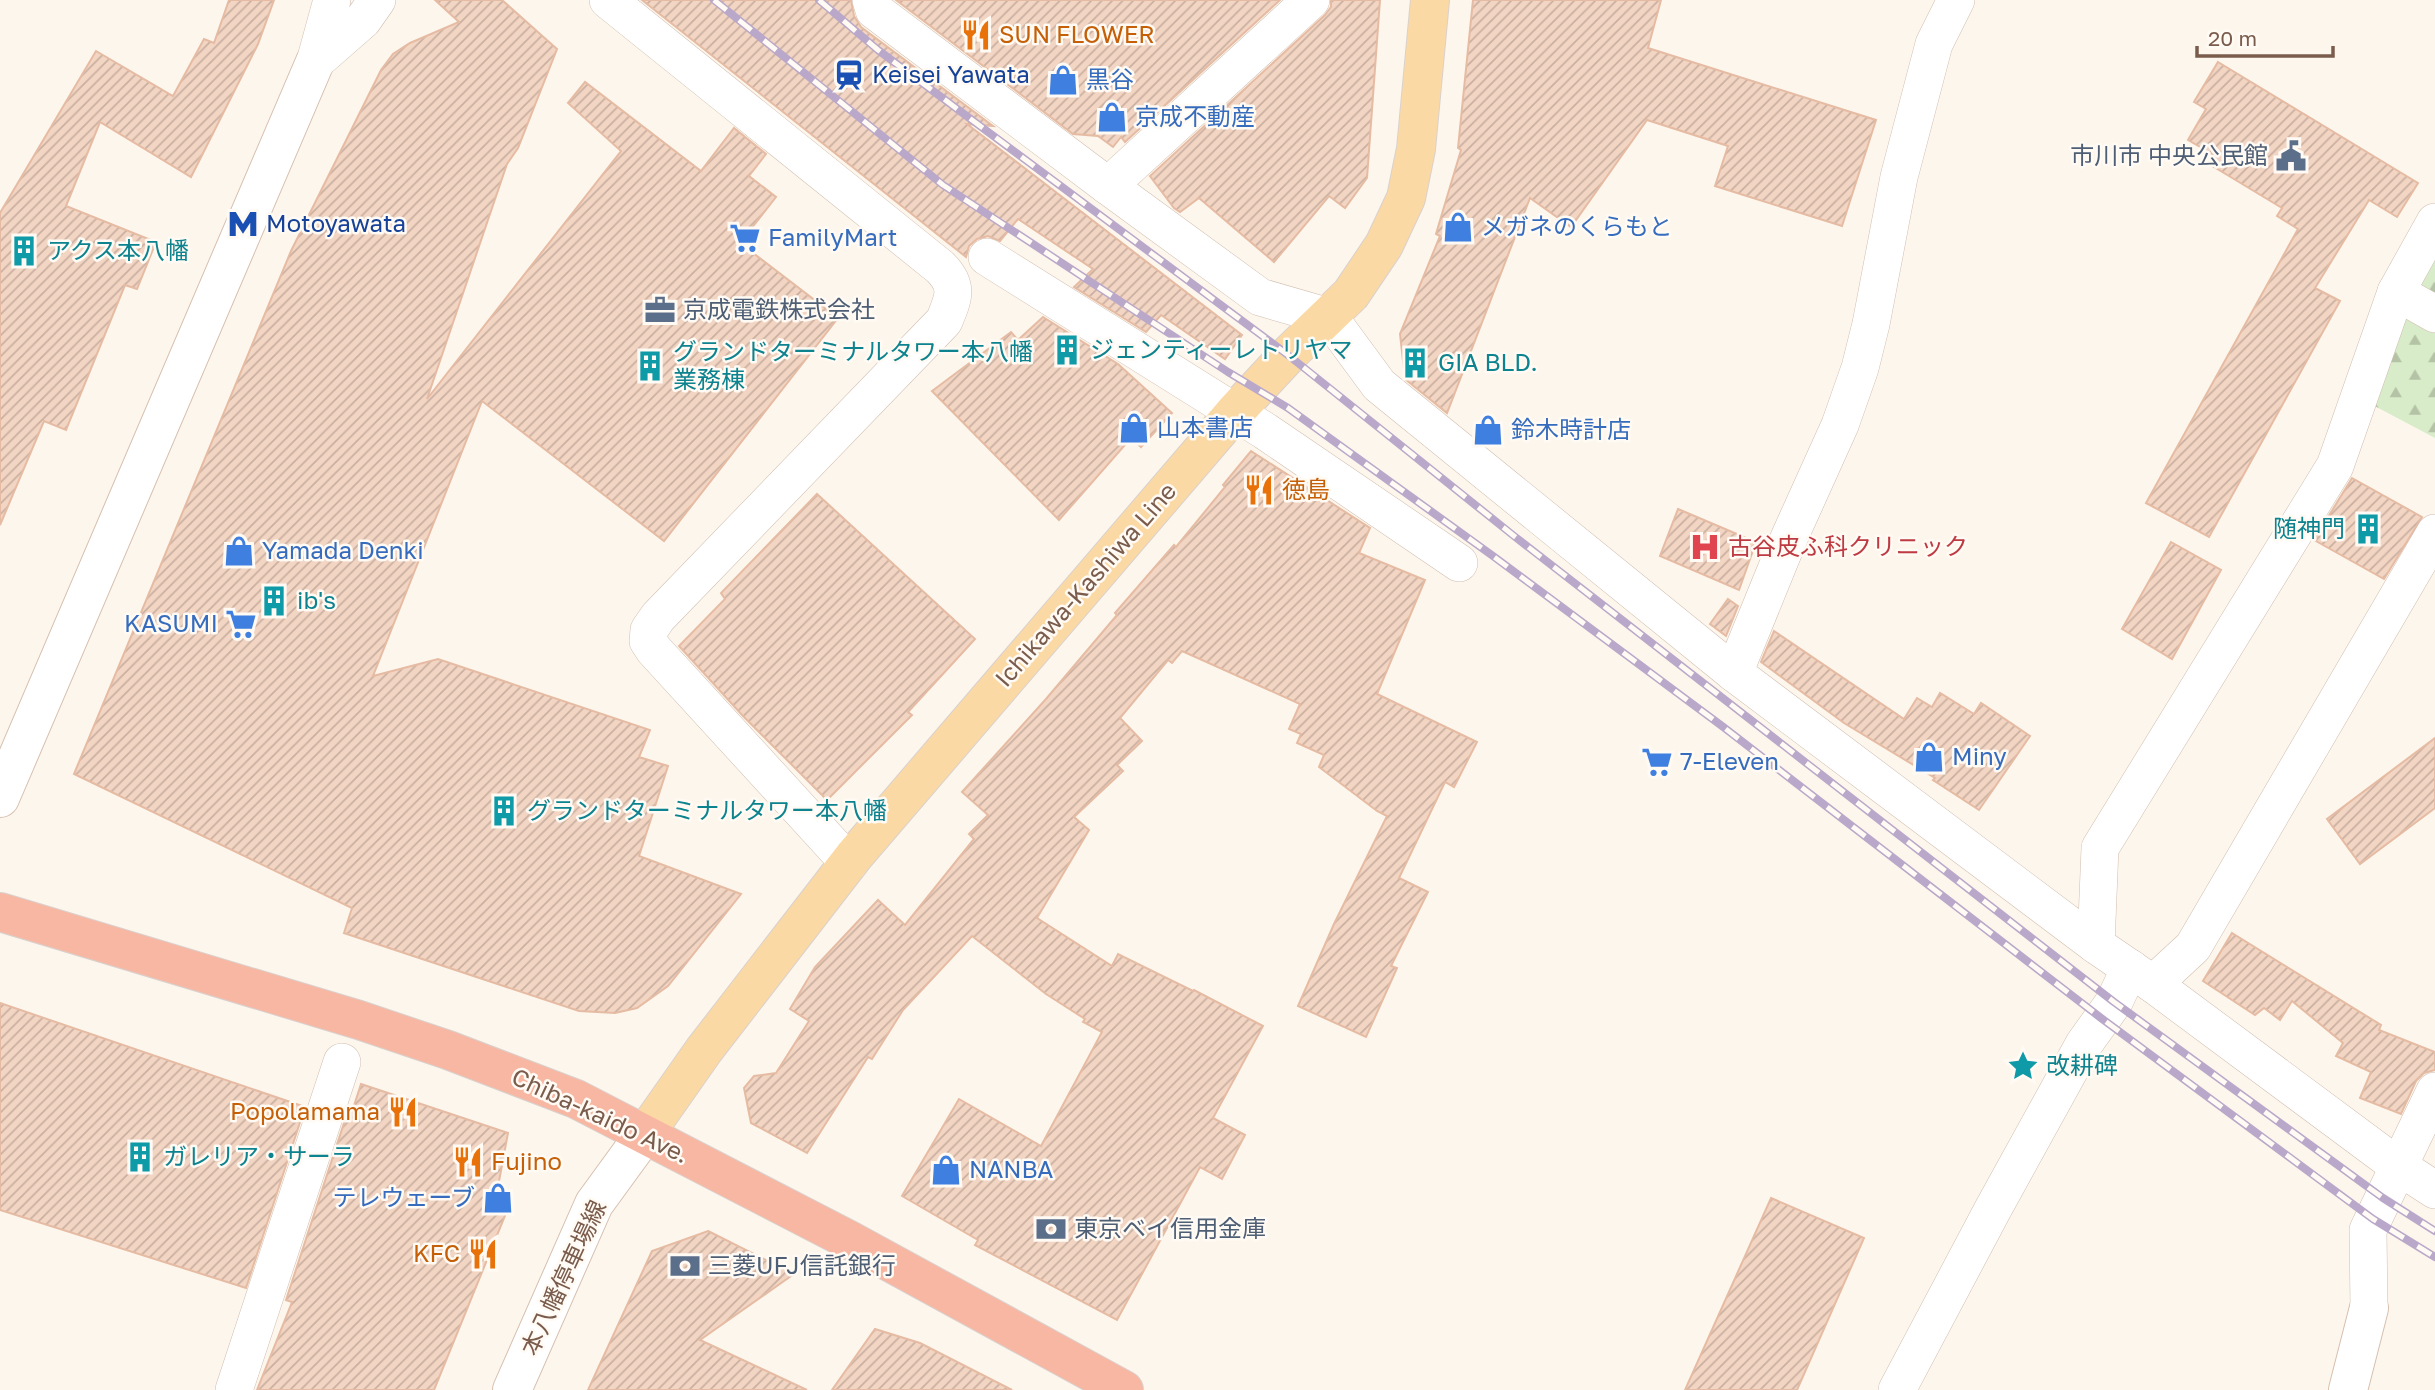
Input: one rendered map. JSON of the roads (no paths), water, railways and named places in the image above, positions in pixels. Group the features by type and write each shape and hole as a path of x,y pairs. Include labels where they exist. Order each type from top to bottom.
{"highway":[{"name":"Chiba-kaido Ave.","path":"0,912 359,1020 448,1050 576,1099 851,1241 1124,1390"}],"main road":[{"name":"Ichikawa-Kashiwa Line","path":"645,1134 704,1050 849,863 1234,413 1288,355 1352,294 1384,245 1406,198 1416,149 1430,0"}],"street":[{"path":"0,798 315,62 332,0"},
{"path":"315,62 363,20 377,0"},
{"path":"608,0 952,279 954,295 944,321 658,617 649,630 648,641 654,650 849,863"},
{"path":"871,0 874,10 1260,297 1329,317 1379,385 1734,673 2096,945 2398,1166 2435,1190"},
{"path":"1108,186 1311,0"},
{"path":"1734,673 1789,538 1840,425 1860,368 1899,177 1934,44 1956,0"},
{"path":"2096,945 2100,848 2334,466 2396,292 2435,222"},
{"path":"987,257 1234,413 1459,563"},
{"path":"2396,292 2435,314"},
{"path":"1897,1390 2084,1044 2114,1002 2141,976 2193,947 2435,533"},
{"path":"234,1390 342,1062"},
{"path":"2348,1390 2369,1308 2368,1230 2435,1091"},
{"name":"本八幡停車場線","path":"512,1390 594,1204 645,1134"}],"railway":[{"path":"714,0 943,185 1228,372 1288,408 1722,726 2101,1018 2373,1219 2435,1257"},
{"path":"819,0 878,50 1288,355 1514,536 2114,1002 2383,1198 2435,1231"}],"place":[{"name":"SUN FLOWER","path":"976,35"},
{"name":"Keisei Yawata","path":"849,75"},
{"name":"黒谷","path":"1063,80"},
{"name":"京成不動産","path":"1112,117"},
{"name":"市川市 中央公民館","path":"2291,156"},
{"name":"Motoyawata","path":"243,224"},
{"name":"メガネのくらもと","path":"1458,227"},
{"name":"FamilyMart","path":"745,238"},
{"name":"アクス本八幡","path":"24,251"},
{"name":"京成電鉄株式会社","path":"660,310"},
{"name":"ジェンティーレトリヤマ","path":"1067,350"},
{"name":"GIA BLD.","path":"1415,363"},
{"name":"グランドターミナルタワー本八幡 業務棟","path":"650,366"},
{"name":"山本書店","path":"1134,428"},
{"name":"鈴木時計店","path":"1488,430"},
{"name":"徳島","path":"1259,490"},
{"name":"随神門","path":"2368,529"},
{"name":"古谷皮ふ科クリニック","path":"1705,547"},
{"name":"Yamada Denki","path":"239,551"},
{"name":"ib's","path":"274,601"},
{"name":"KASUMI","path":"241,624"},
{"name":"Miny","path":"1929,757"},
{"name":"7-Eleven","path":"1657,762"},
{"name":"グランドターミナルタワー本八幡","path":"504,811"},
{"name":"改耕碑","path":"2023,1066"},
{"name":"Popolamama","path":"403,1112"},
{"name":"ガレリア・サーラ","path":"140,1157"},
{"name":"Fujino","path":"468,1162"},
{"name":"NANBA","path":"946,1170"},
{"name":"テレウェーブ","path":"498,1198"},
{"name":"東京ベイ信用金庫","path":"1051,1229"},
{"name":"KFC","path":"483,1254"},
{"name":"三菱UFJ信託銀行","path":"685,1266"}]}
